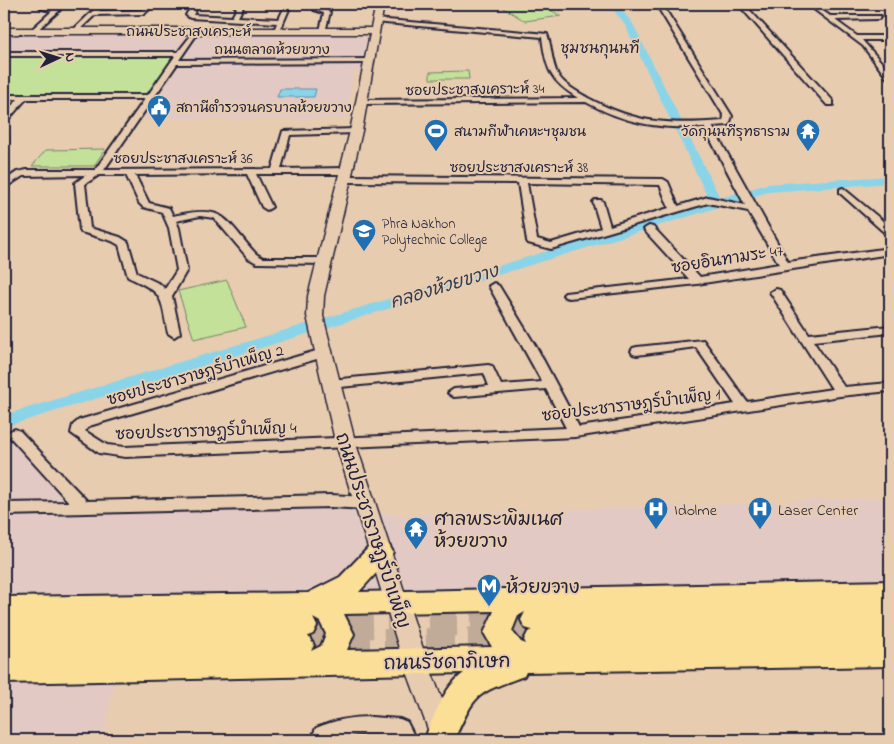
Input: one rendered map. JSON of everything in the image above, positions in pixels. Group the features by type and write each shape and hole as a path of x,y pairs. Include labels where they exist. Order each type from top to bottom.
{"main road":[{"path":"325,261 356,131 380,4"},
{"name":"ถนนประชาสงเคราะห์","path":"5,31 323,31 375,26"},
{"name":"ถนนประชาราษฎร์บำเพ็ญ","path":"325,261 316,296 315,316 330,384 345,441 380,552 415,661 443,736"},
{"path":"306,635 380,552"},
{"name":"ถนนรัชดาภิเษก","path":"4,608 306,635 415,661 534,630 890,592"},
{"name":"ถนนรัชดาภิเษก","path":"4,670 306,635 397,602 534,630 890,654"},
{"name":"ถนนรัชดาภิเษก","path":"534,630 890,614"},
{"path":"443,736 458,700 470,685 486,676 534,630"},
{"name":"ถนนรัชดาภิเษก","path":"534,630 890,634"},
{"name":"ถนนรัชดาภิเษก","path":"4,631 306,635"},
{"name":"ถนนรัชดาภิเษก","path":"4,650 306,635"}],"street":[{"path":"33,31 56,10 44,8 46,4"},
{"path":"76,30 103,4"},
{"path":"94,13 144,12 152,4"},
{"path":"196,4 189,12 189,15 192,17 280,21"},
{"path":"234,4 240,6 234,20"},
{"path":"316,4 316,9 327,12 323,31"},
{"path":"375,26 545,35 555,76 564,86 587,100 641,122 667,124 726,123 728,116 659,4"},
{"path":"741,4 760,4"},
{"path":"741,4 830,103"},
{"path":"810,4 865,45 890,76"},
{"path":"277,31 287,7"},
{"path":"829,18 879,17"},
{"path":"174,333 166,296 156,286 132,275 124,244 116,239 85,230 80,183 98,172 196,31"},
{"path":"856,38 890,38"},
{"path":"865,45 890,45"},
{"path":"4,54 180,54"},
{"name":"ถนนตลาดห้วยขวาง","path":"174,62 370,62"},
{"path":"4,97 150,97"},
{"path":"4,119 24,97"},
{"name":"ซอยประชาสงเคราะห์ 34","path":"362,102 587,100"},
{"path":"707,124 750,206 785,266"},
{"path":"276,172 286,133 356,131"},
{"path":"4,135 4,142"},
{"path":"129,172 142,201 146,205 166,210 171,219 182,270 166,296"},
{"path":"250,172 267,207"},
{"name":"ซอยประชาสงเคราะห์ 36","path":"4,185 20,174 276,172 346,175"},
{"name":"ซอยประชาสงเคราะห์ 38","path":"346,175 522,181 663,182 674,210"},
{"path":"522,181 532,242 551,246 708,200 750,206"},
{"path":"843,191 890,232"},
{"path":"598,202 606,230"},
{"path":"171,219 203,212 211,213 217,216 252,256 261,261 325,261"},
{"path":"649,229 697,281"},
{"name":"ซอยอินทามระ 47","path":"569,295 697,281 890,251"},
{"path":"494,286 532,350 575,432"},
{"path":"776,292 840,392"},
{"path":"805,338 890,330"},
{"path":"637,351 699,343 743,406"},
{"name":"ซอยประชาราษฎร์บำเพ็ญ 2","path":"78,428 84,423 321,344"},
{"path":"330,384 488,369 497,390"},
{"path":"454,393 551,385"},
{"name":"ซอยประชาราษฎร์บำเพ็ญ 1","path":"345,441 575,432 840,392 890,387"},
{"name":"ซอยประชาราษฎร์บำเพ็ญ 4","path":"78,428 78,433 104,450 113,452 345,441"},
{"path":"15,434 83,507"},
{"path":"4,510 331,502 365,503"},
{"path":"321,740 323,734 332,729 388,726 400,728 407,740"}],"shaded area":[{"path":"7,33 367,33 364,72 354,72 345,119 143,119 184,56 4,57 4,35"},
{"path":"4,431 70,502 340,507 399,515 890,498 890,585 4,600"},
{"path":"115,679 103,740 4,740 4,683"}],"green space":[{"path":"540,4 561,16 525,21 499,5"},
{"path":"175,56 150,95 4,96 4,57"},
{"path":"468,71 469,79 430,79 430,72"},
{"path":"105,149 94,166 32,166 46,150"},
{"path":"227,280 246,327 194,339 178,291"}],"water":[{"path":"280,89 316,89 314,97 277,97"}],"waterway":[{"path":"613,4 629,24 717,203"},
{"name":"คลองห้วยขวาง","path":"717,203 767,188 890,180"},
{"name":"คลองห้วยขวาง","path":"4,421 717,203"}],"tunnel":[{"path":"303,626 535,620"},
{"path":"300,645 538,640"}],"place":[{"name":"สถานีตำรวจนครบาลห้วยขวาง","path":"159,128"},
{"name":"สนามกีฬาเคหะฯชุมชน","path":"436,152"},
{"name":"วัดกุนนทีรุทธาราม","path":"808,152"},
{"name":"Phra Nakhon Polytechnic College","path":"364,252"},
{"name":"Idolme","path":"656,530"},
{"name":"Laser Center","path":"760,530"},
{"name":"ศาลพระพิฆเนศ ห้วยขวาง","path":"416,550"},
{"name":"ห้วยขวาง","path":"489,607"}],"district":[{"name":"ชุมชนกุนนที","path":"600,48"}]}
